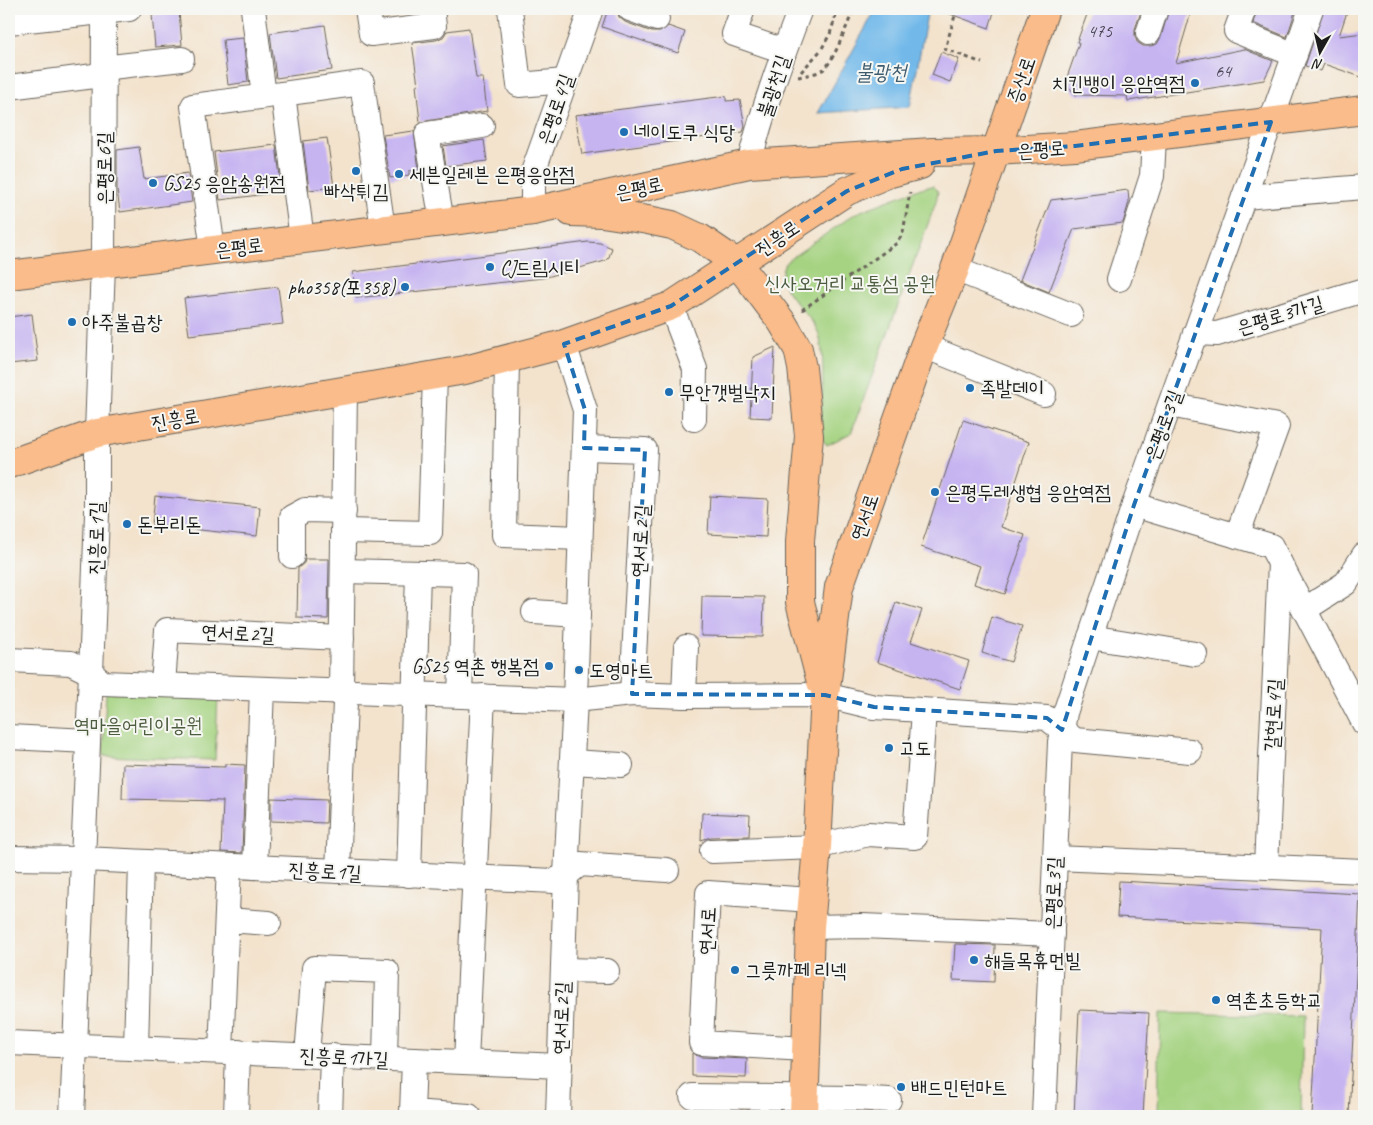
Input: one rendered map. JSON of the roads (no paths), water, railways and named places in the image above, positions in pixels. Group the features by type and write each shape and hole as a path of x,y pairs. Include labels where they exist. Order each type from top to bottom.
{"main road":[{"name":"증산로","path":"996,152 1045,9"},
{"name":"은평로","path":"9,275 533,211 749,164 932,152 996,152 1075,146 1364,110"},
{"name":"진흥로","path":"9,464 97,433 464,370 564,344 670,306 738,264 847,192 861,185 902,169 996,152"},
{"name":"연서로","path":"804,1107 810,927 817,847 825,695 839,586 924,346 955,269 996,152"},
{"path":"533,211 602,213 672,225 700,238 738,264 784,326 798,349 802,368 809,436 800,541 800,602 825,695"}],"street":[{"path":"9,22 104,10 129,9"},
{"path":"253,9 273,95 302,239"},
{"path":"367,9 370,34 434,26 432,9"},
{"path":"510,9 520,86 565,82"},
{"name":"은평로4길","path":"533,211 533,172 591,9"},
{"path":"630,9 657,19"},
{"path":"743,9 734,34 784,51"},
{"name":"불광천길","path":"749,164 755,138 800,9"},
{"path":"1148,34 1156,9"},
{"path":"1244,9 1236,31 1295,55"},
{"path":"1271,122 1311,9"},
{"name":"은평로6길","path":"97,433 108,69 104,10"},
{"path":"9,87 94,76 108,69 182,59"},
{"path":"213,250 193,106 362,83 383,229"},
{"name":"은평로3길","path":"1044,1116 1060,742 1065,713 1134,505 1271,122"},
{"path":"442,222 428,134 482,126"},
{"path":"1119,279 1152,176 1154,137"},
{"path":"1244,197 1364,187"},
{"path":"955,269 1071,315"},
{"name":"은평로3가길","path":"1196,333 1217,334 1364,290"},
{"path":"670,306 695,369 694,419"},
{"path":"534,612 578,615 585,410 564,344"},
{"path":"924,346 1044,394"},
{"path":"507,359 504,535 580,538"},
{"path":"292,556 292,517 304,510 344,521 430,533 435,375"},
{"path":"338,871 345,702 341,691 345,390"},
{"path":"1170,404 1276,426 1238,536"},
{"name":"진흥로1길","path":"72,1116 92,673 97,514 97,433"},
{"name":"연서로2길","path":"584,448 645,450 632,694"},
{"path":"1134,505 1271,546 1364,724"},
{"path":"1304,610 1346,583 1364,555"},
{"name":"갈현로4길","path":"1266,866 1280,563"},
{"path":"343,571 464,574 460,696"},
{"path":"409,875 416,694 418,573"},
{"name":"연서로2길","path":"558,1116 566,875 578,615"},
{"name":"연서로2길","path":"163,685 167,630 342,638"},
{"path":"1090,637 1194,654"},
{"path":"684,696 686,647"},
{"path":"9,660 71,663 92,673 103,683 575,700 632,694 684,696 825,695 874,706 924,711 1047,718 1075,740 1190,751"},
{"path":"255,867 262,688"},
{"path":"466,1062 484,696"},
{"path":"712,851 817,847 868,834 915,837 924,711"},
{"path":"9,738 88,741"},
{"path":"572,762 621,765"},
{"path":"9,858 83,859"},
{"path":"1055,858 1266,866 1364,865"},
{"name":"진흥로1길","path":"83,859 554,881 566,875 580,864 667,870"},
{"path":"136,1048 141,862"},
{"path":"229,866 227,920 229,1052 236,1116"},
{"name":"연서로","path":"806,1048 701,1043 708,893 812,900"},
{"path":"227,920 269,923"},
{"path":"810,927 862,926 1052,934"},
{"path":"307,1055 314,968 387,971 385,1059"},
{"name":"연서로2길","path":"563,970 607,971"},
{"path":"9,1043 75,1046"},
{"name":"진흥로1가길","path":"75,1046 560,1066"},
{"path":"330,1116 332,1056"},
{"path":"414,1060 412,1112 469,1116"},
{"path":"692,1096 804,1107 889,1100"}],"water":[{"name":"불광천","path":"876,9 928,9 910,107 818,113"}],"place":[{"name":"치킨뱅이 응암역점","path":"1195,83"},
{"name":"네이도쿠 식당","path":"624,132"},
{"name":"빠삭튀김","path":"356,171"},
{"name":"세븐일레븐 은평응암점","path":"399,174"},
{"name":"GS25 응암송원점","path":"153,183"},
{"name":"CJ드림시티","path":"490,267"},
{"name":"pho358(포358)","path":"405,287"},
{"name":"아주불곱창","path":"72,322"},
{"name":"족발데이","path":"970,388"},
{"name":"무안갯벌낙지","path":"669,392"},
{"name":"은평두레생협 응암역점","path":"935,492"},
{"name":"돈부리돈","path":"127,524"},
{"name":"GS25 역촌 행복점","path":"549,666"},
{"name":"도영마트","path":"579,670"},
{"name":"고도","path":"889,748"},
{"name":"해들목휴먼빌","path":"974,960"},
{"name":"그릇까페 리넥","path":"735,970"},
{"name":"역촌초등학교","path":"1216,1000"},
{"name":"배드민턴마트","path":"901,1087"}],"park label":[{"name":"신사오거리 교통섬 공원","path":"850,283"},
{"name":"역마을어린이공원","path":"138,725"}]}
